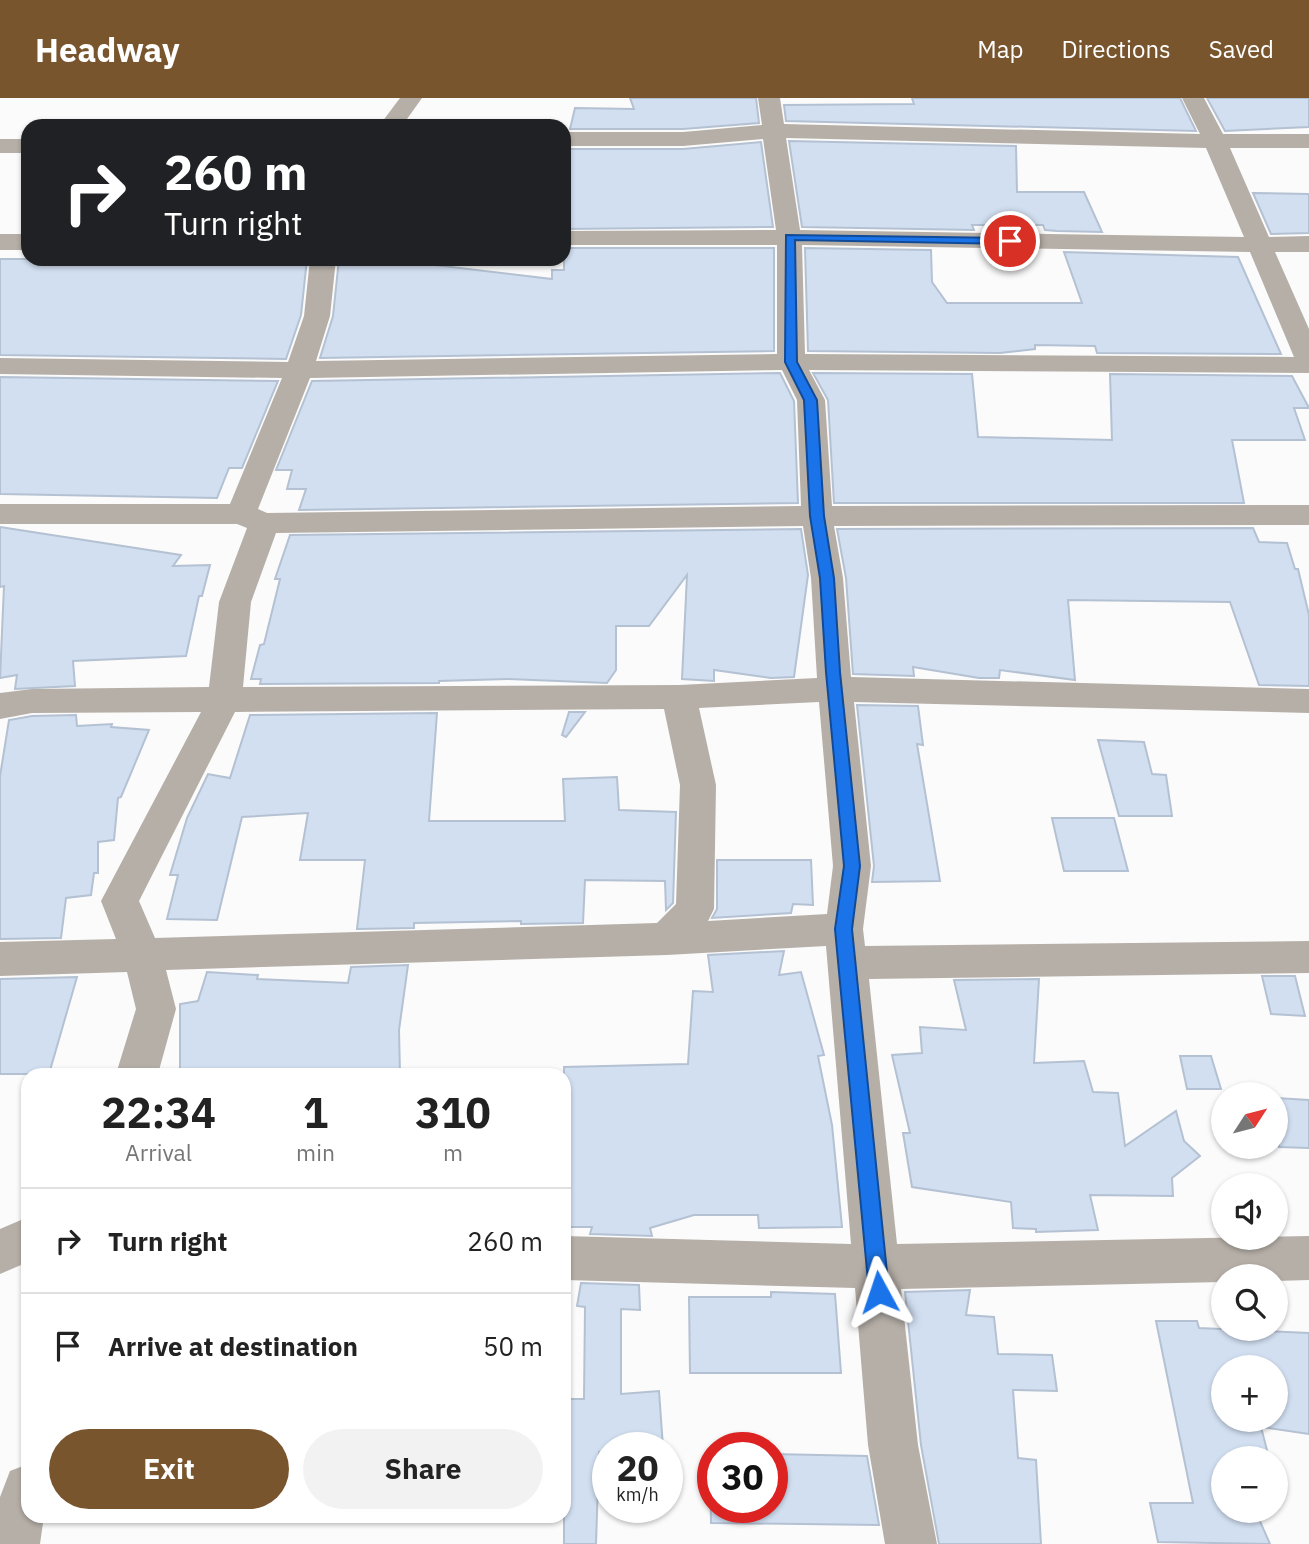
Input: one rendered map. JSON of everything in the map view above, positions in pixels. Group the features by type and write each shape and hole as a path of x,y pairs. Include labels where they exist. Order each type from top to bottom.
{"street":[{"path":"395,119 411,98"},
{"path":"0,366 299,370 791,362 1309,362 1215,141 1193,98"},
{"path":"771,114 789,237 791,362 811,400 817,516 827,578 852,866 846,946 893,1445 911,1544"},
{"path":"571,139 683,139 771,114 1215,141 1309,141"},
{"path":"0,146 21,146"},
{"path":"571,238 789,237 1258,246 1309,244"},
{"path":"0,242 21,242"},
{"path":"139,1068 156,1009 143,956 120,901 225,699 236,602 253,519 317,316 322,266"},
{"path":"0,514 253,519 1309,515"},
{"path":"0,705 33,701 679,697 835,689 1309,701"},
{"path":"667,939 695,909 698,785 679,697"},
{"path":"0,959 667,939 1309,957"},
{"path":"0,1252 21,1242"},
{"path":"571,1258 877,1267 1309,1258"},
{"path":"14,1544 15,1524 21,1508"}],"building":[{"path":"630,98 756,98 759,123 683,129 571,129 575,108 634,109"},
{"path":"912,98 1180,98 1196,131 786,121 784,105 914,104"},
{"path":"1207,98 1309,98 1309,127 1225,131"},
{"path":"789,141 1016,146 1017,192 1084,192 1102,232 1045,230 1043,225 972,225 974,230 802,227"},
{"path":"761,142 773,227 571,229 571,149 683,149"},
{"path":"1253,193 1309,194 1309,233 1271,234"},
{"path":"571,248 774,248 774,351 320,358 333,316 338,266 443,266 552,279 552,270 564,270 564,266 571,266"},
{"path":"805,248 931,250 932,282 947,303 1082,303 1064,252 1238,257 1281,354 1097,353 1095,346 1035,345 1035,349 1000,353 808,351"},
{"path":"0,259 21,259 21,266 306,266 301,315 286,359 0,355"},
{"path":"780,373 794,401 798,503 299,510 306,489 287,489 292,470 276,470 312,381"},
{"path":"813,373 972,374 978,437 1112,440 1110,374 1292,376 1309,408 1294,408 1305,440 1232,440 1244,503 834,503 828,400"},
{"path":"0,377 278,381 242,468 229,468 217,498 0,494"},
{"path":"0,527 181,555 173,566 210,565 202,596 199,596 186,656 73,661 75,686 15,689 17,675 0,678 4,586 0,587"},
{"path":"1253,528 1259,542 1287,543 1295,569 1298,569 1309,615 1309,686 1259,685 1230,602 1068,600 1075,680 1000,670 999,678 979,678 913,667 914,676 853,674 846,578 837,529"},
{"path":"801,529 808,575 794,677 771,678 714,670 714,681 682,679 687,575 649,626 616,626 616,670 607,683 508,679 439,683 260,684 261,679 251,679 260,645 264,644 280,579 275,579 290,535"},
{"path":"857,705 918,706 923,745 917,744 940,881 872,882 874,866"},
{"path":"569,712 585,712 566,737 562,735"},
{"path":"437,713 429,821 565,821 563,779 617,777 619,810 676,812 673,903 666,910 665,881 585,880 583,923 414,923 414,928 357,929 365,860 300,860 308,813 242,817 217,920 167,919 178,875 170,875 187,818 208,774 230,778 250,715"},
{"path":"76,715 77,726 112,724 111,727 149,730 121,797 118,798 114,840 98,842 98,873 94,873 91,895 66,898 61,938 0,939 0,776 9,720 32,716"},
{"path":"1098,740 1144,742 1152,774 1166,775 1172,816 1119,816"},
{"path":"1052,818 1114,818 1128,871 1064,871"},
{"path":"717,860 811,860 813,905 793,904 791,913 712,918 717,909"},
{"path":"784,951 779,975 801,972 824,1055 818,1056 832,1125 842,1227 759,1228 758,1215 694,1215 650,1228 652,1236 590,1234 592,1227 571,1227 571,1068 564,1067 688,1064 693,991 713,992 708,955"},
{"path":"408,965 399,1030 400,1068 180,1068 180,1004 198,1001 207,972 258,975 257,979 348,983 351,967"},
{"path":"1262,976 1295,976 1305,1016 1271,1014"},
{"path":"77,977 51,1068 21,1068 21,1074 0,1074 0,979"},
{"path":"1039,979 1034,1063 1084,1061 1093,1092 1118,1093 1125,1146 1176,1111 1184,1141 1200,1156 1172,1178 1173,1196 1090,1195 1098,1230 1036,1232 1036,1229 1013,1228 1011,1202 912,1187 903,1133 910,1133 892,1055 922,1053 920,1027 966,1030 954,980"},
{"path":"1180,1056 1211,1056 1219,1082 1211,1082 1211,1089 1187,1089"},
{"path":"1288,1099 1309,1100 1309,1148 1288,1147"},
{"path":"581,1283 639,1285 640,1310 621,1309 621,1394 659,1391 662,1432 592,1432 592,1523 597,1523 596,1544 564,1544 564,1523 571,1523 571,1399 584,1399 585,1307 577,1306"},
{"path":"970,1290 966,1315 994,1317 998,1354 1052,1355 1057,1391 1013,1390 1018,1458 1036,1460 1041,1544 939,1544 921,1445 905,1292"},
{"path":"771,1292 835,1294 841,1373 690,1373 689,1297 771,1297"},
{"path":"1156,1321 1197,1321 1199,1328 1211,1329 1211,1341 1288,1341 1288,1332 1309,1333 1309,1434 1288,1431 1288,1355 1211,1355 1211,1432 1262,1432 1266,1446 1211,1446 1211,1523 1261,1523 1270,1544 1158,1542 1150,1503 1193,1503"},
{"path":"788,1454 867,1456 879,1525 711,1523 788,1523"}],"route":[{"path":"879,1292 844,929 852,866 833,672 827,578 817,516 811,400 791,362 789,237 1010,241"}]}
